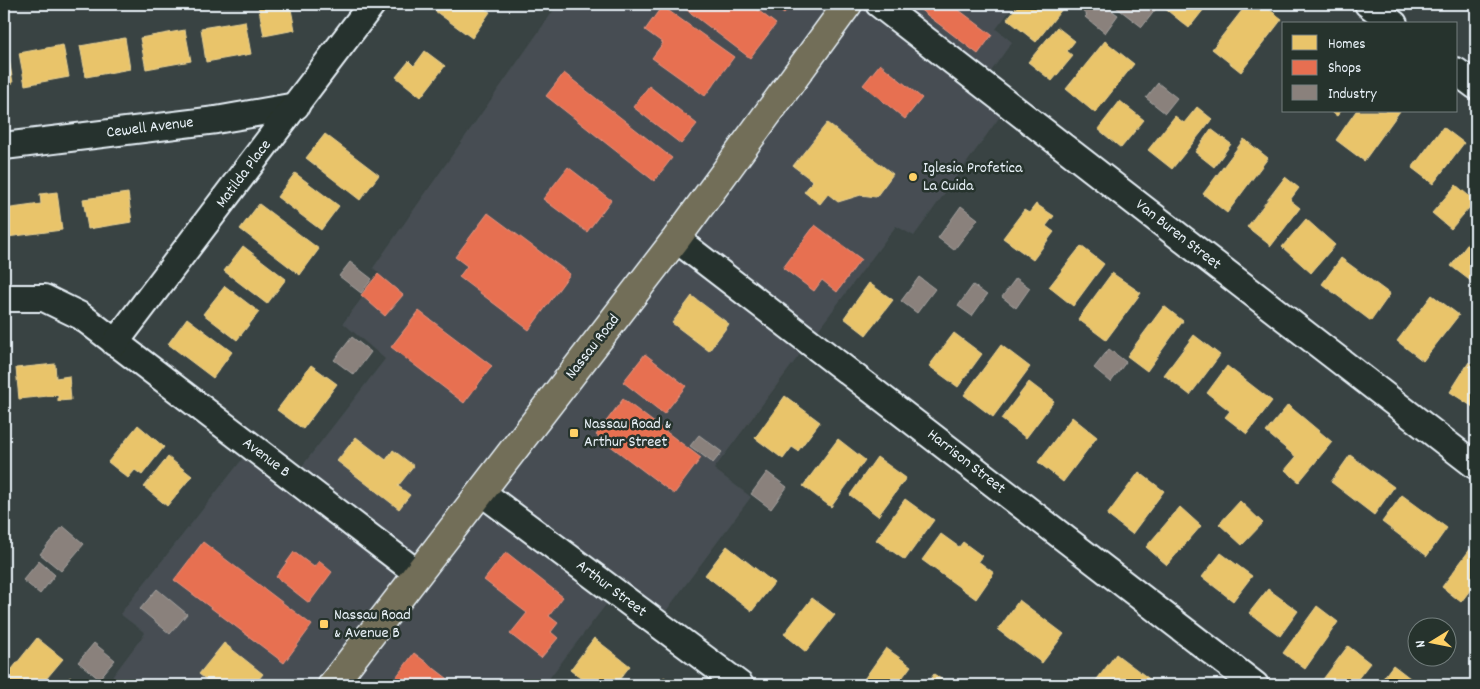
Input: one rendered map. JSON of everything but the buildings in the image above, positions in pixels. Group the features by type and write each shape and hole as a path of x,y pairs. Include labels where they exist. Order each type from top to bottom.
{"main road":[{"name":"Nassau Road","path":"332,685 676,239 848,4"}],"street":[{"name":"Matilda Place","path":"115,343 372,4"},
{"name":"Van Buren Street","path":"879,4 1476,466"},
{"path":"1368,4 1391,22"},
{"path":"1458,72 1476,86"},
{"name":"Cewell Avenue","path":"4,146 216,120 296,106"},
{"name":"Harrison Street","path":"676,239 1255,685"},
{"name":"Avenue B","path":"4,298 44,298 81,316 417,573"},
{"name":"Arthur Street","path":"481,492 740,685"}],"shaded area":[{"path":"558,4 1015,4 996,29 1012,42 982,84 1009,104 914,236 896,226 714,469 751,497 663,615 622,584 544,685 106,685 145,633 120,614 251,448 292,479 385,359 343,323 380,274 373,268"}],"place":[{"name":"Iglesia Profetica La Cuida","path":"913,177"},
{"name":"Nassau Road & Arthur Street","path":"574,433"},
{"name":"Nassau Road & Avenue B","path":"324,624"}]}
